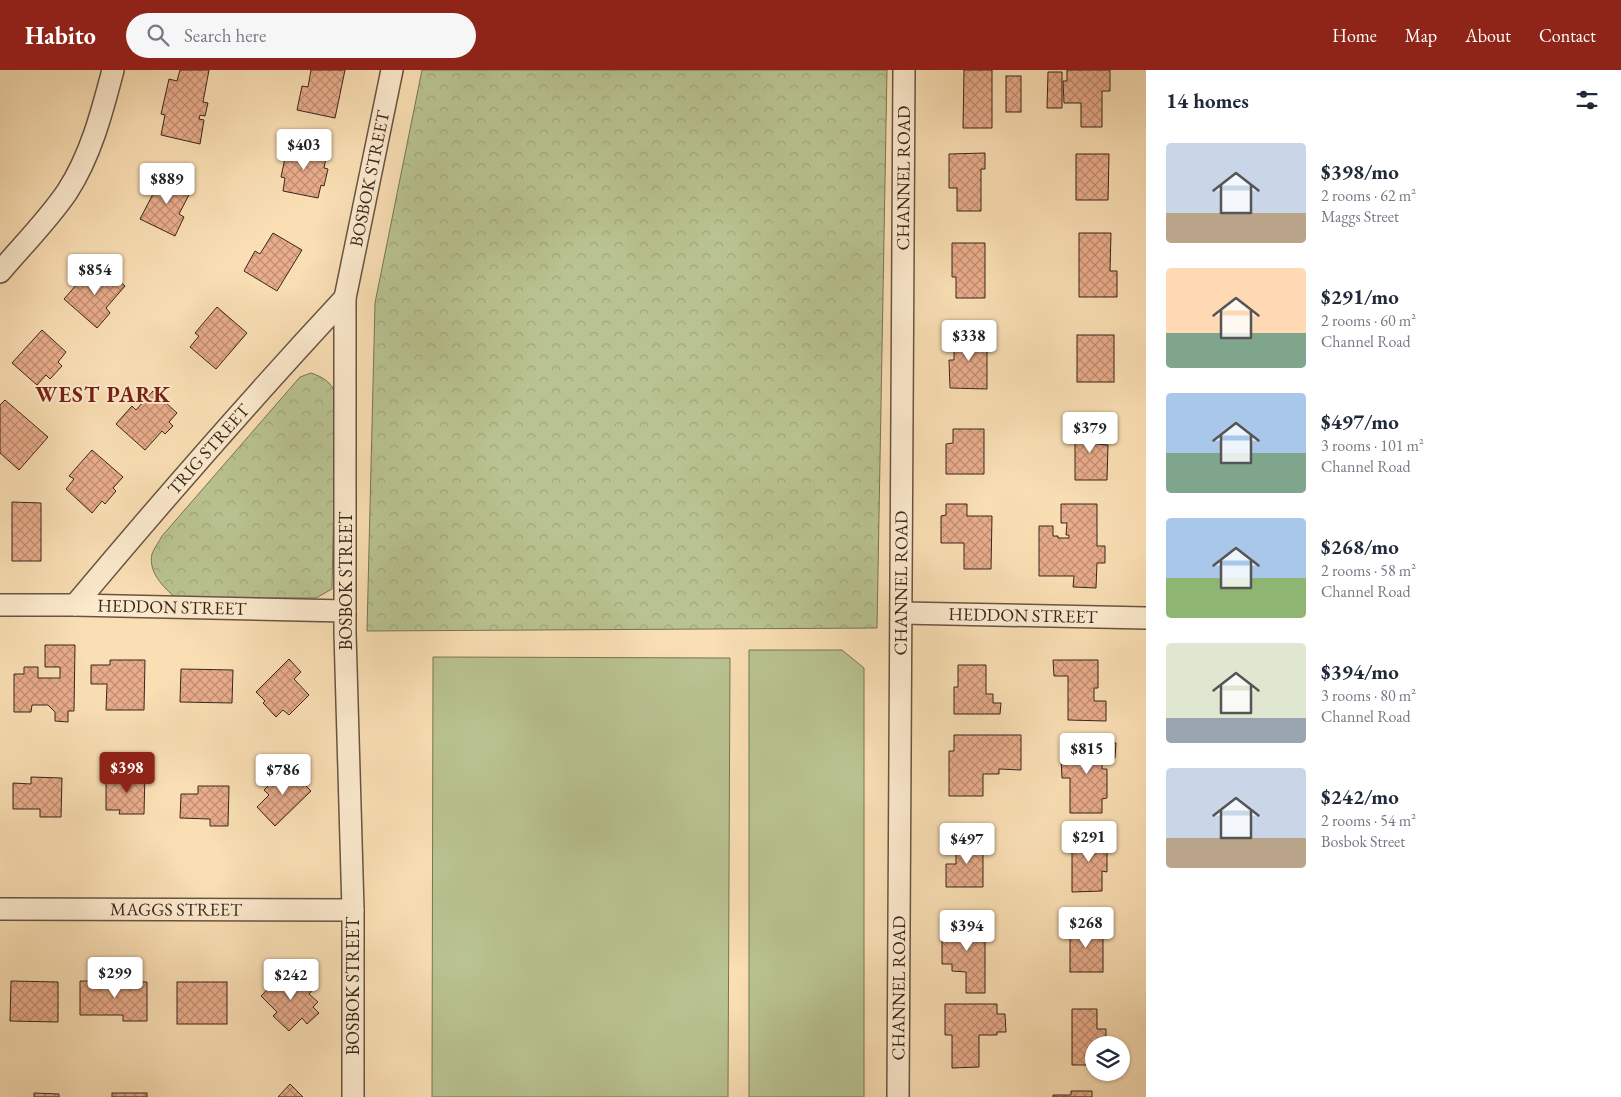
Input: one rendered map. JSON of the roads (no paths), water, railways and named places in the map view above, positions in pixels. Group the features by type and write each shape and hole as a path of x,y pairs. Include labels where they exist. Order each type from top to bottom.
{"street":[{"path":"0,272 67,192 93,140 113,70"},
{"name":"BOSBOK STREET","path":"353,1097 353,910 345,611 346,298 392,70"},
{"name":"CHANNEL ROAD","path":"898,1097 904,70"},
{"name":"TRIG STREET","path":"75,604 183,476 346,298"},
{"name":"HEDDON STREET","path":"0,605 75,604 345,611"},
{"name":"HEDDON STREET","path":"902,613 1146,618"},
{"name":"MAGGS STREET","path":"0,909 353,910"}],"district":[{"name":"WEST PARK","path":"103,394"}]}
